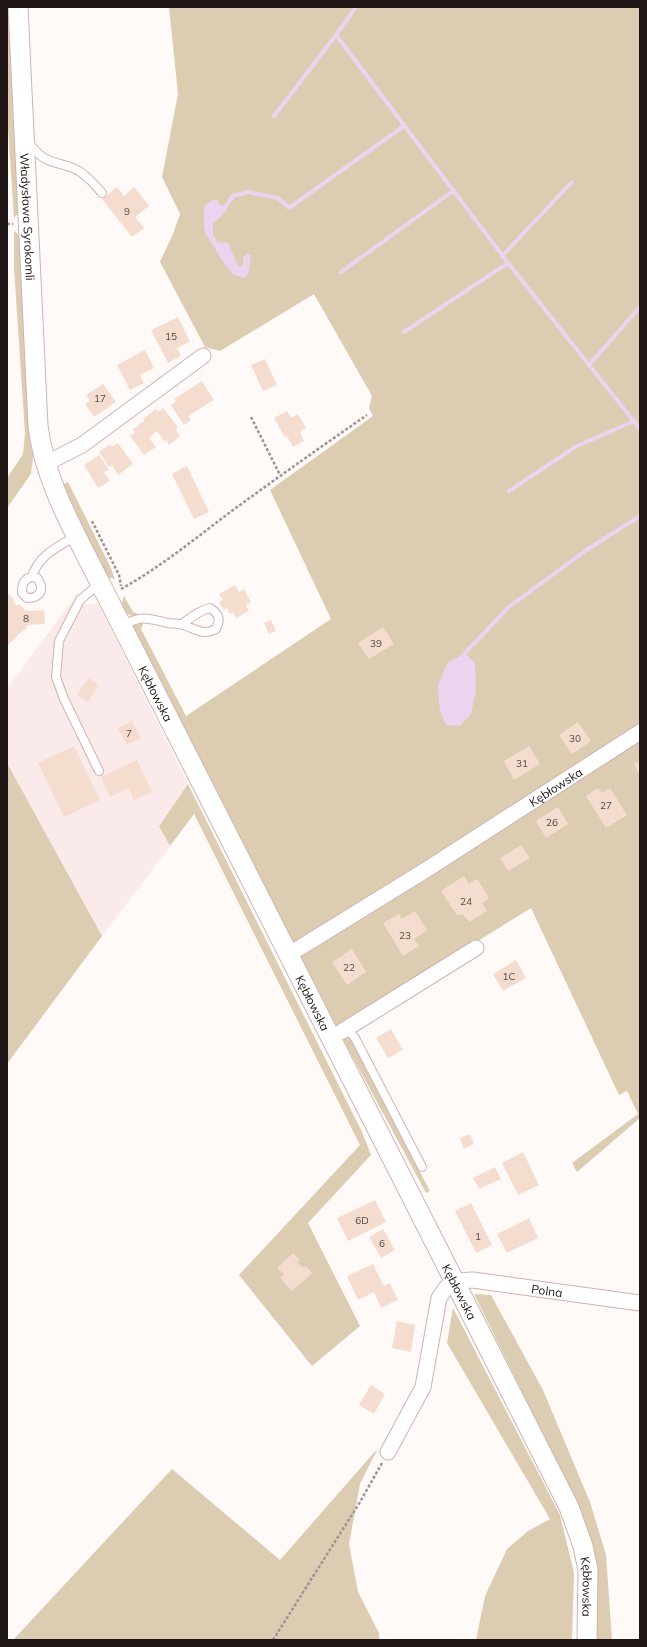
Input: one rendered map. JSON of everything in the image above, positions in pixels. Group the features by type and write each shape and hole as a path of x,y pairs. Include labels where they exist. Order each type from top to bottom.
{"street":[{"name":"Władysława Syrokomli","path":"18,7 38,426"},
{"path":"45,464 82,445 203,356"},
{"name":"Kębłowska","path":"38,426 40,445 45,464 54,488 77,536 109,589 122,626 288,955 334,1033 453,1281 576,1526 583,1546 588,1570 587,1640"},
{"name":"Kębłowska","path":"288,955 429,868 640,732"},
{"name":"Kębłowska","path":"334,1033 476,948"},
{"name":"Polna","path":"453,1281 473,1280 640,1303"},
{"path":"388,1452 423,1387 439,1298 453,1281"}],"lane":[{"path":"24,136 37,154 48,161 74,168 89,179 102,193"},
{"path":"32,577 34,570 43,557 77,536"},
{"path":"100,771 64,699 56,677 59,641 80,600 109,589"},
{"path":"122,626 141,618 152,618 169,623 182,624"},
{"path":"334,1033 350,1032 355,1038 422,1167"}],"path":[{"path":"109,589 178,551 280,475 367,415"},
{"path":"251,417 280,475"},
{"path":"92,521 119,575 109,589"},
{"path":"273,1640 360,1502 388,1452"}],"shaded area":[{"path":"7,7 9,7 19,212 14,218 7,113"},
{"path":"169,7 640,7 640,1118 577,1172 572,1163 638,1114 627,1091 619,1095 531,908 337,1029 132,630 134,625 141,620 143,624 141,629 186,716 331,619 270,490 373,416 369,408 372,396 314,294 220,351 205,347 160,262 173,234 180,214 162,177 178,94"},
{"path":"236,193 237,195 224,214 213,223 213,234 217,242 228,243 238,266 240,267 243,265 243,257 247,254 251,255 248,274 244,278 234,275 225,265 206,234 204,227 204,209 206,205 213,200 217,200 219,204 223,206 231,194"},
{"path":"14,231 21,237 34,449 31,474 7,508 7,478 23,454 25,433 14,268"},
{"path":"68,482 115,579 109,578 102,569 60,486"},
{"path":"76,595 86,605 98,603 188,784 159,825 170,846 102,936 7,763 7,689"},
{"path":"124,596 133,612 139,614 132,616 124,612 122,600"},
{"path":"465,653 475,663 476,691 471,714 460,726 446,725 440,711 438,686 447,663"},
{"path":"7,763 102,936 7,1064"},
{"path":"188,784 362,1132 371,1155 308,1223 360,1326 312,1366 239,1275 360,1145 194,814 170,846 159,826"},
{"path":"350,1038 430,1191 426,1193 343,1039"},
{"path":"474,1294 491,1295 543,1390 590,1502 606,1555 612,1640 597,1640 596,1622 570,1489"},
{"path":"453,1308 560,1515 574,1573 572,1640 476,1640 485,1596 507,1549 528,1531 550,1519 447,1343"},
{"path":"378,1448 360,1484 349,1544 358,1592 379,1633 379,1640 13,1640 172,1469 280,1560"}],"building":[{"path":"117,187 124,196 134,187 149,206 135,217 144,228 132,237 102,199"},
{"path":"178,317 190,342 177,348 181,356 168,363 151,330"},
{"path":"145,350 154,368 140,375 144,383 130,390 117,365"},
{"path":"265,359 277,385 263,391 251,365"},
{"path":"202,381 214,400 188,416 191,420 184,425 171,405 176,402 174,399"},
{"path":"103,384 116,402 94,417 85,404 90,401 86,395"},
{"path":"163,408 178,427 176,430 180,436 169,445 157,431 149,438 156,447 144,455 130,436 135,432 133,429 144,421 143,419 156,409 158,412"},
{"path":"287,411 291,418 298,414 306,428 300,432 304,441 293,447 287,436 285,437 274,418"},
{"path":"118,443 133,464 118,475 112,465 109,467 99,452 110,444 112,447"},
{"path":"99,455 109,470 104,472 110,481 98,488 84,465"},
{"path":"187,466 209,512 194,519 172,474"},
{"path":"235,585 239,592 244,589 251,602 246,605 249,611 236,618 233,612 230,614 227,608 224,610 219,602 223,600 219,594"},
{"path":"7,593 15,600 13,602 17,606 19,604 26,611 44,610 45,624 27,625 26,629 7,646"},
{"path":"271,620 276,631 269,634 264,623"},
{"path":"383,627 394,644 369,659 358,643"},
{"path":"88,678 99,685 88,702 77,695"},
{"path":"132,721 141,738 127,745 118,728"},
{"path":"578,722 591,741 572,754 559,735"},
{"path":"74,746 100,800 64,817 38,763"},
{"path":"529,746 540,764 514,780 504,761"},
{"path":"137,760 152,792 134,800 129,788 110,797 101,777"},
{"path":"640,761 640,775 634,764"},
{"path":"598,788 602,793 610,788 627,815 606,828 586,796"},
{"path":"558,807 568,824 546,838 536,821"},
{"path":"521,845 530,858 508,871 500,858"},
{"path":"464,876 469,884 477,879 489,898 482,903 487,911 469,922 463,914 457,915 441,891"},
{"path":"415,911 427,930 414,939 419,946 403,956 383,923 399,914 402,919"},
{"path":"352,949 366,972 347,985 332,962"},
{"path":"516,960 526,978 503,991 493,974"},
{"path":"391,1029 403,1050 388,1058 376,1038"},
{"path":"470,1134 474,1144 464,1149 460,1138"},
{"path":"523,1152 539,1185 518,1195 502,1163"},
{"path":"495,1167 501,1179 479,1189 473,1178"},
{"path":"375,1200 386,1222 348,1241 337,1218"},
{"path":"471,1203 492,1245 476,1253 455,1211"},
{"path":"529,1218 538,1238 507,1253 497,1234"},
{"path":"383,1229 395,1250 381,1258 369,1237"},
{"path":"293,1253 300,1260 297,1262 303,1268 306,1266 312,1273 292,1291 280,1278 284,1274 277,1268"},
{"path":"373,1264 384,1286 390,1283 398,1300 381,1308 374,1292 358,1300 347,1276"},
{"path":"397,1321 415,1325 411,1352 392,1348"},
{"path":"371,1385 385,1394 374,1414 359,1405"}],"waterway":[{"path":"336,35 356,7"},
{"path":"274,116 336,35 508,263 640,429"},
{"path":"237,195 248,192 278,198 289,208 404,126"},
{"path":"502,256 572,182"},
{"path":"341,272 453,191"},
{"path":"404,332 508,263"},
{"path":"589,365 640,307"},
{"path":"509,491 575,447 634,421"},
{"path":"465,653 509,607 585,551 640,516"}]}
